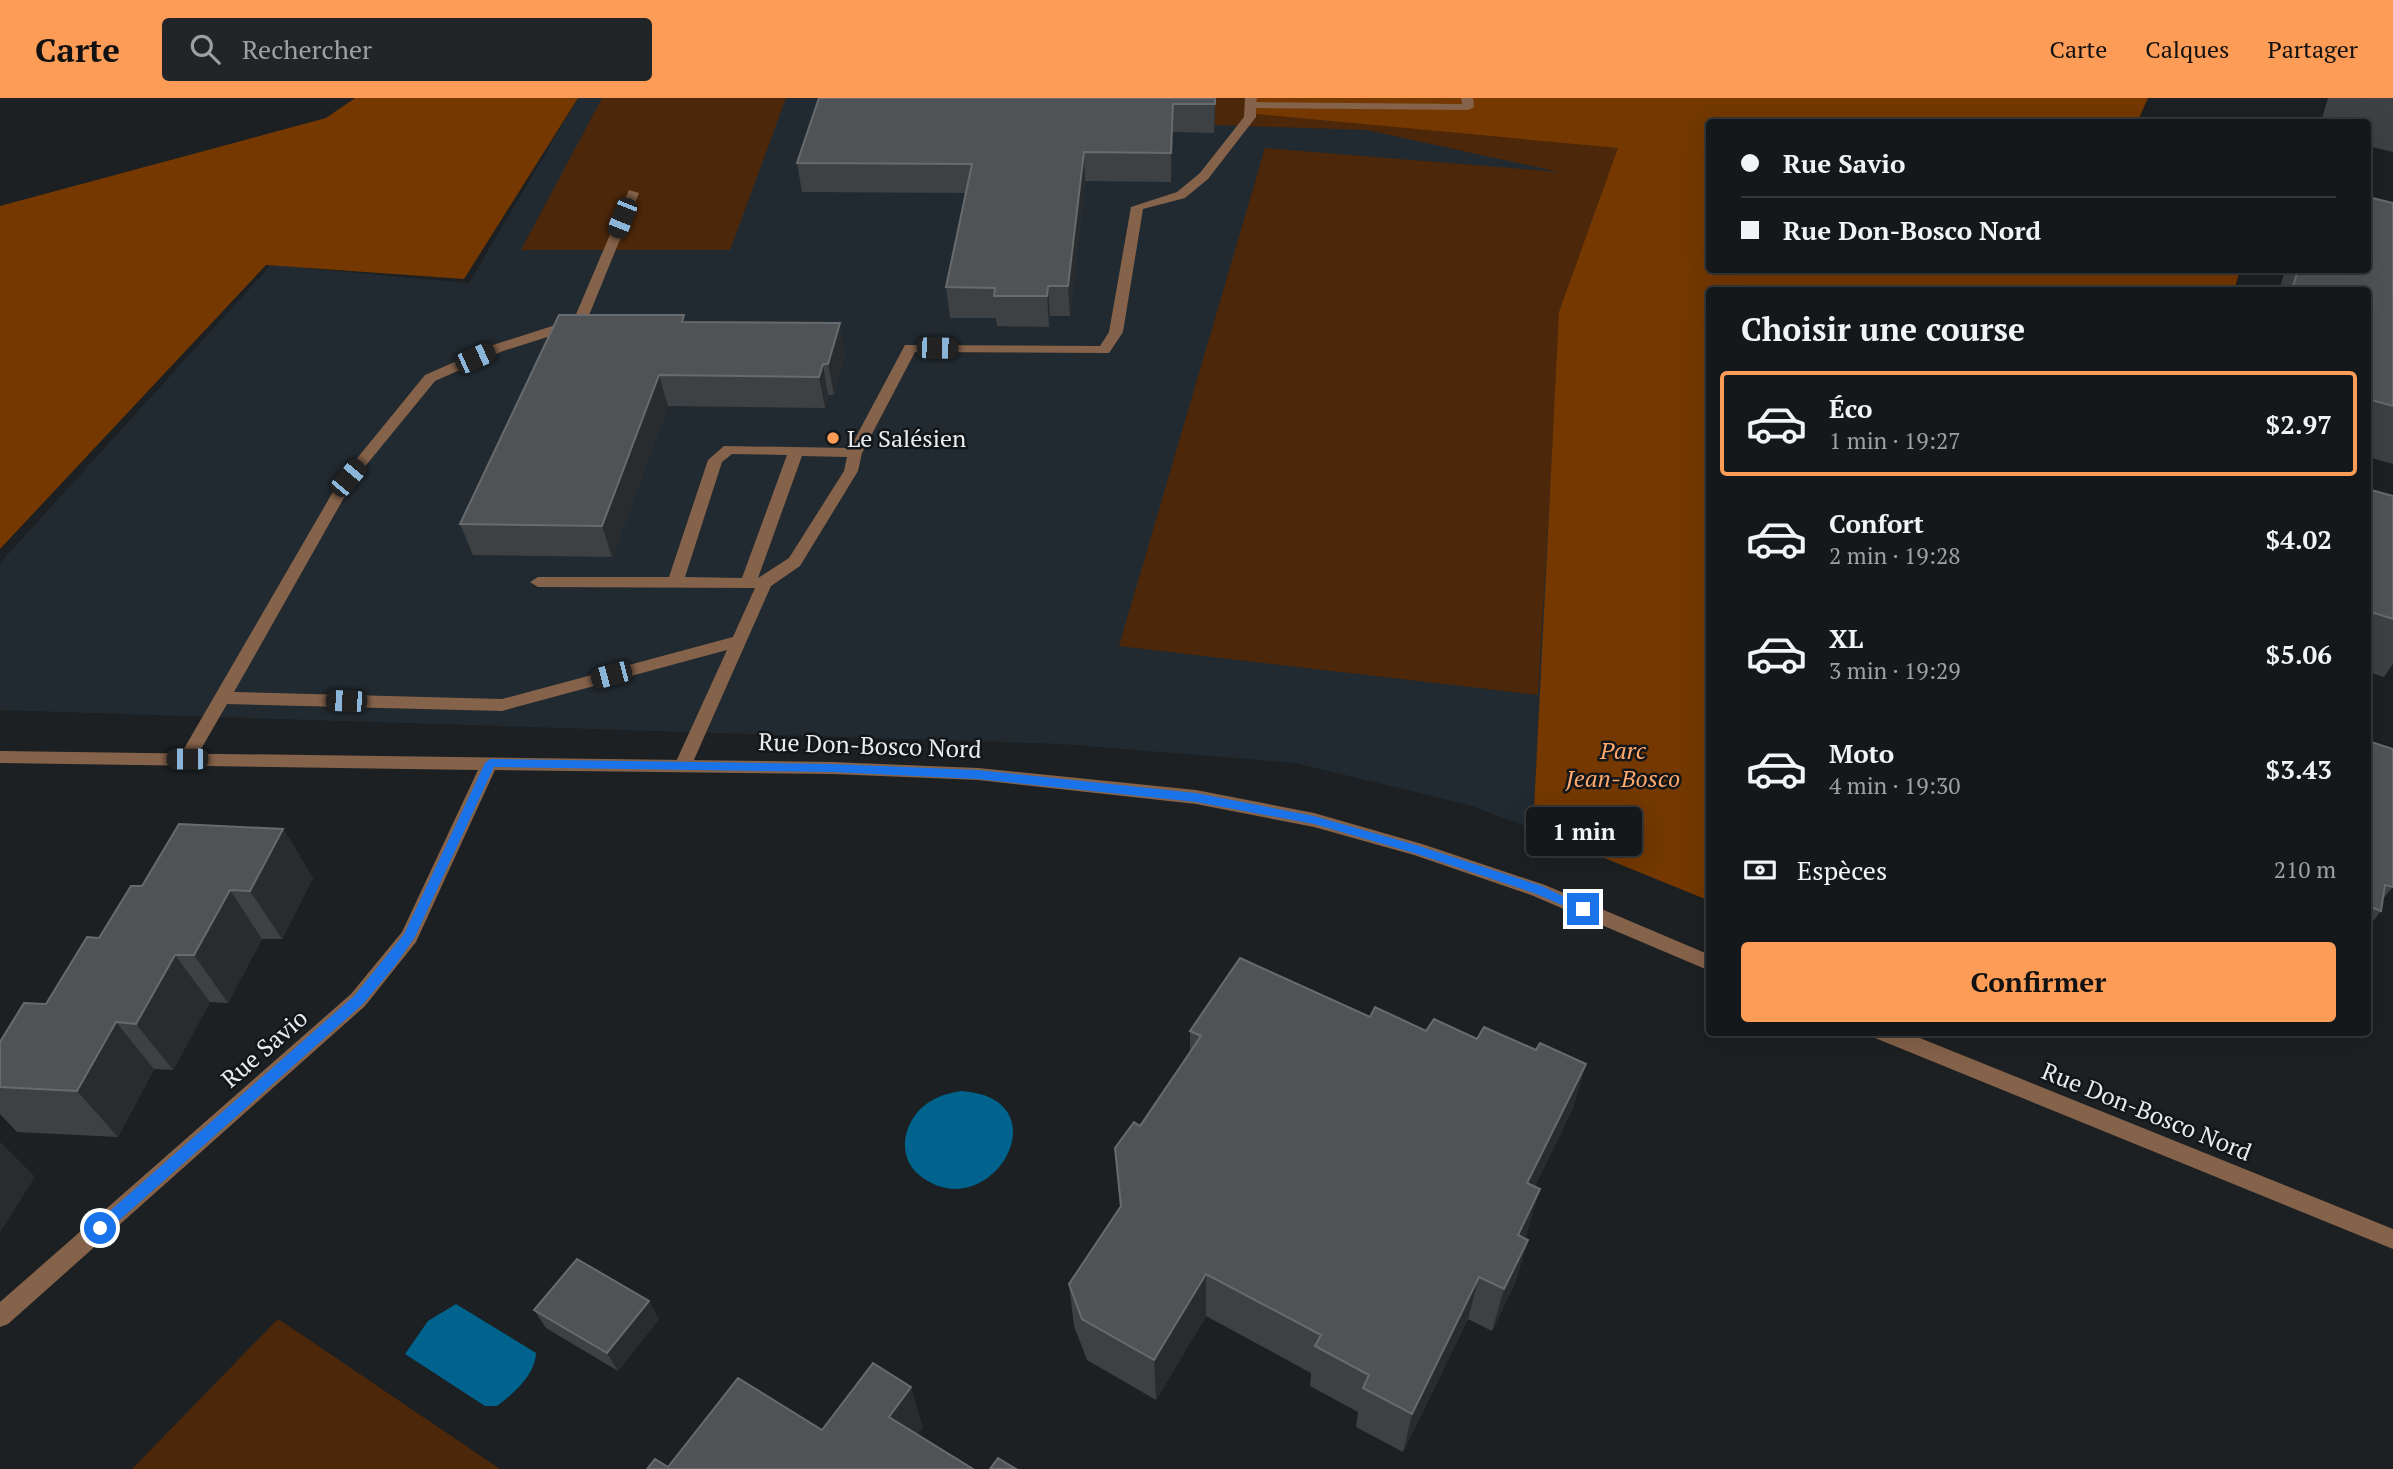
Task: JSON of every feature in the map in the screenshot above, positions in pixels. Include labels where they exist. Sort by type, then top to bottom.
[{"type":"street","points":[[538,582],[757,583],[795,562],[851,471],[855,453],[910,348],[1104,350],[1116,332],[1137,207],[1181,195],[1204,176],[1251,117],[1251,101],[1468,107],[1467,98]]},
{"type":"street","points":[[187,759],[348,478],[430,378],[498,348],[580,322],[633,193]]},
{"type":"street","points":[[676,581],[715,460],[729,449],[855,453]]},
{"type":"street","points":[[684,766],[739,641],[796,451]]},
{"type":"street","points":[[222,698],[502,705],[739,641]]},
{"type":"street","name":"Rue Don-Bosco Nord","points":[[0,757],[684,766],[978,774],[1196,797],[1314,820],[1416,849],[1538,890],[1706,961]]},
{"type":"street","name":"Rue Savio","points":[[0,1316],[358,1000],[409,937],[490,763]]},
{"type":"street","name":"Rue Don-Bosco Nord","points":[[1892,1036],[2393,1239]]},
{"type":"shaded area","name":"Le Salésien","points":[[578,98],[1406,98],[1567,174],[1533,829],[1469,805],[1295,763],[1062,744],[0,710],[0,563],[271,265],[469,283]]},
{"type":"shaded area","points":[[602,98],[786,98],[730,250],[521,250]]},
{"type":"shaded area","points":[[1215,98],[2148,98],[2138,119],[1706,119],[1706,273],[2239,273],[2235,287],[1706,287],[1706,889],[1554,419],[1538,695],[1119,646],[1265,148],[1559,172],[1367,130],[1215,125]]},
{"type":"shaded area","points":[[278,1319],[308,1339],[500,1469],[132,1469]]},
{"type":"green space","points":[[355,98],[578,98],[464,279],[266,265],[0,549],[0,206],[326,118]]},
{"type":"green space","name":"Parc Jean-Bosco","points":[[1253,98],[2148,98],[2138,119],[1706,119],[1706,273],[2239,273],[2235,287],[1706,287],[1706,899],[1533,829],[1559,312],[1618,148],[1246,113]]},
{"type":"water","points":[[961,1091],[993,1099],[1009,1115],[1013,1136],[1006,1157],[991,1176],[969,1187],[944,1188],[918,1174],[911,1165],[906,1156],[906,1135],[915,1115],[922,1107],[938,1097]]},
{"type":"water","points":[[456,1304],[536,1353],[528,1376],[497,1406],[485,1406],[405,1354],[428,1321]]},
{"type":"building","points":[[819,98],[1215,98],[1215,104],[1173,104],[1171,153],[1084,152],[1068,286],[1048,286],[1047,296],[994,296],[995,288],[946,287],[972,164],[797,163]]},
{"type":"building","points":[[2371,198],[2393,203],[2393,406],[2371,400],[2371,287],[2293,287],[2297,273],[2371,273]]},
{"type":"building","points":[[559,315],[684,315],[682,322],[840,323],[828,364],[823,364],[819,377],[659,375],[602,526],[460,524]]},
{"type":"building","points":[[2371,490],[2393,496],[2393,619],[2371,612]]},
{"type":"building","points":[[2371,742],[2393,749],[2393,887],[2385,885],[2381,911],[2371,907]]},
{"type":"building","points":[[179,824],[283,829],[250,891],[230,890],[194,955],[175,955],[136,1024],[116,1022],[77,1091],[0,1087],[0,1042],[24,1003],[46,1004],[87,937],[99,938],[131,886],[142,886]]},
{"type":"building","points":[[1240,958],[1370,1017],[1375,1007],[1426,1031],[1434,1019],[1477,1039],[1484,1027],[1536,1050],[1540,1043],[1586,1064],[1527,1183],[1540,1189],[1518,1235],[1528,1240],[1504,1289],[1479,1277],[1412,1414],[1363,1388],[1369,1375],[1315,1346],[1321,1335],[1206,1274],[1154,1360],[1082,1319],[1069,1284],[1121,1206],[1115,1148],[1134,1122],[1140,1126],[1201,1036],[1190,1031]]},
{"type":"building","points":[[577,1259],[649,1301],[607,1353],[534,1310]]},
{"type":"building","points":[[873,1363],[911,1387],[889,1417],[973,1469],[647,1469],[655,1459],[668,1467],[738,1378],[822,1430]]},
{"type":"building","points":[[998,1458],[1016,1469],[990,1469]]},
{"type":"place","name":"Le Salésien","points":[[833,438]]},
{"type":"route","points":[[100,1228],[358,1000],[390,964],[409,937],[490,763],[832,768],[978,774],[1196,797],[1314,820],[1416,849],[1538,890],[1583,909]]}]
